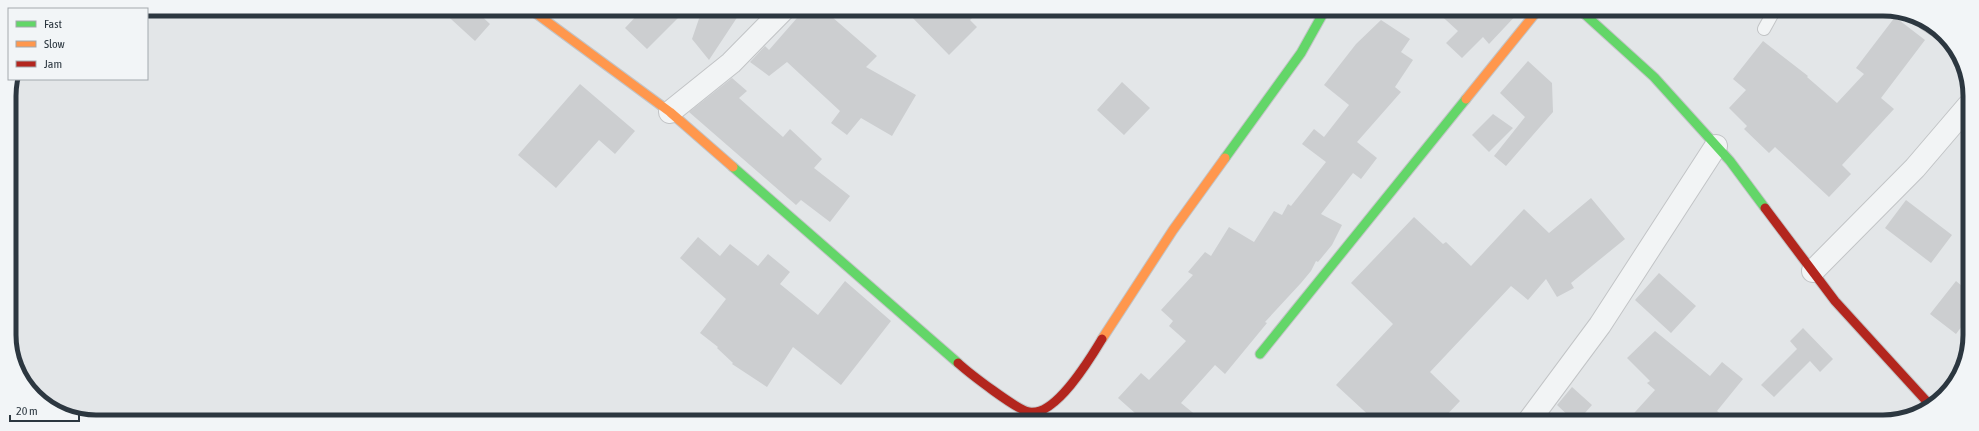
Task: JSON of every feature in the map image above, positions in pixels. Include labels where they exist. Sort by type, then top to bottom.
[{"type":"street","points":[[540,16],[670,112],[967,371],[1014,404],[1029,412],[1043,415],[1080,374],[1173,230],[1301,53],[1322,16]]},
{"type":"street","points":[[670,112],[731,63],[778,16]]},
{"type":"street","points":[[1260,354],[1533,16]]},
{"type":"street","points":[[1587,16],[1654,77],[1730,161],[1835,301],[1927,402]]},
{"type":"street","points":[[1813,271],[1915,168],[1963,112]]},
{"type":"street","points":[[1533,415],[1600,325],[1716,146]]},
{"type":"lane","points":[[1764,29],[1771,16]]},
{"type":"building","points":[[448,16],[481,16],[490,24],[475,41]]},
{"type":"building","points":[[636,16],[680,16],[647,49],[625,28]]},
{"type":"building","points":[[700,16],[738,16],[709,60],[692,39]]},
{"type":"building","points":[[799,16],[831,16],[877,56],[866,67],[916,95],[892,136],[861,118],[847,135],[831,123],[840,111],[787,62],[769,76],[750,62],[765,46],[769,50]]},
{"type":"building","points":[[911,16],[974,16],[970,20],[977,27],[949,55]]},
{"type":"building","points":[[1442,16],[1515,16],[1489,44],[1483,37],[1462,58],[1446,43],[1458,31]]},
{"type":"building","points":[[1895,17],[1925,40],[1881,98],[1894,109],[1842,165],[1851,174],[1829,197],[1775,147],[1769,153],[1744,129],[1747,126],[1729,108],[1746,90],[1733,79],[1763,41],[1808,76],[1807,77],[1837,103],[1864,74],[1856,68]]},
{"type":"building","points":[[1381,20],[1410,39],[1401,52],[1413,60],[1395,87],[1401,92],[1357,142],[1377,158],[1361,179],[1353,173],[1321,214],[1342,225],[1332,245],[1318,262],[1316,261],[1311,271],[1301,283],[1265,322],[1267,323],[1225,374],[1215,365],[1181,403],[1196,415],[1137,415],[1118,398],[1141,373],[1149,380],[1186,341],[1169,326],[1173,321],[1161,310],[1193,275],[1188,272],[1205,252],[1211,256],[1229,227],[1254,242],[1274,211],[1282,215],[1288,204],[1291,206],[1326,162],[1302,144],[1314,129],[1324,137],[1349,105],[1324,85],[1356,44]]},
{"type":"building","points":[[1528,61],[1552,83],[1553,112],[1506,166],[1494,156],[1525,117],[1500,93]]},
{"type":"building","points":[[732,78],[747,91],[739,98],[783,137],[790,129],[822,159],[814,168],[850,196],[830,222],[801,200],[796,205],[689,112]]},
{"type":"building","points":[[1122,82],[1150,108],[1124,135],[1097,110]]},
{"type":"building","points":[[580,84],[635,131],[615,154],[599,140],[556,188],[518,155]]},
{"type":"building","points":[[1493,114],[1513,128],[1489,152],[1472,135]]},
{"type":"building","points":[[1591,198],[1625,239],[1571,283],[1574,288],[1557,297],[1546,279],[1528,300],[1511,286],[1430,372],[1460,401],[1447,415],[1368,415],[1336,385],[1393,324],[1351,283],[1414,217],[1443,244],[1446,242],[1471,266],[1524,209],[1549,233]]},
{"type":"building","points":[[1906,200],[1952,235],[1931,263],[1885,228]]},
{"type":"building","points":[[698,237],[720,256],[730,244],[758,266],[768,254],[790,272],[780,284],[818,315],[845,281],[891,321],[841,385],[793,347],[767,387],[732,364],[733,363],[717,348],[718,347],[700,333],[726,299],[680,258]]},
{"type":"building","points":[[1659,273],[1696,306],[1671,333],[1635,300]]},
{"type":"building","points":[[1956,281],[1963,287],[1963,325],[1956,334],[1930,314]]},
{"type":"building","points":[[1803,328],[1833,359],[1820,372],[1810,361],[1774,397],[1761,385],[1797,349],[1790,341]]},
{"type":"building","points":[[1655,331],[1710,376],[1722,362],[1743,379],[1717,411],[1722,415],[1632,415],[1655,390],[1647,383],[1650,381],[1627,358]]},
{"type":"building","points":[[1572,387],[1592,405],[1583,415],[1568,415],[1557,405]]},
{"type":"traffic: fast","points":[[1225,158],[1301,53],[1322,16]]},
{"type":"traffic: fast","points":[[1587,16],[1654,77],[1730,161],[1765,208]]},
{"type":"traffic: fast","points":[[1260,354],[1466,99]]},
{"type":"traffic: fast","points":[[733,167],[958,363]]},
{"type":"traffic: slow","points":[[540,16],[670,112],[733,167]]},
{"type":"traffic: slow","points":[[1466,99],[1533,16]]},
{"type":"traffic: slow","points":[[1102,339],[1173,230],[1225,158]]},
{"type":"traffic: jam","points":[[1765,208],[1835,301],[1927,402]]},
{"type":"traffic: jam","points":[[958,363],[1014,405],[1029,412],[1039,411],[1050,406],[1071,385],[1102,339]]}]
